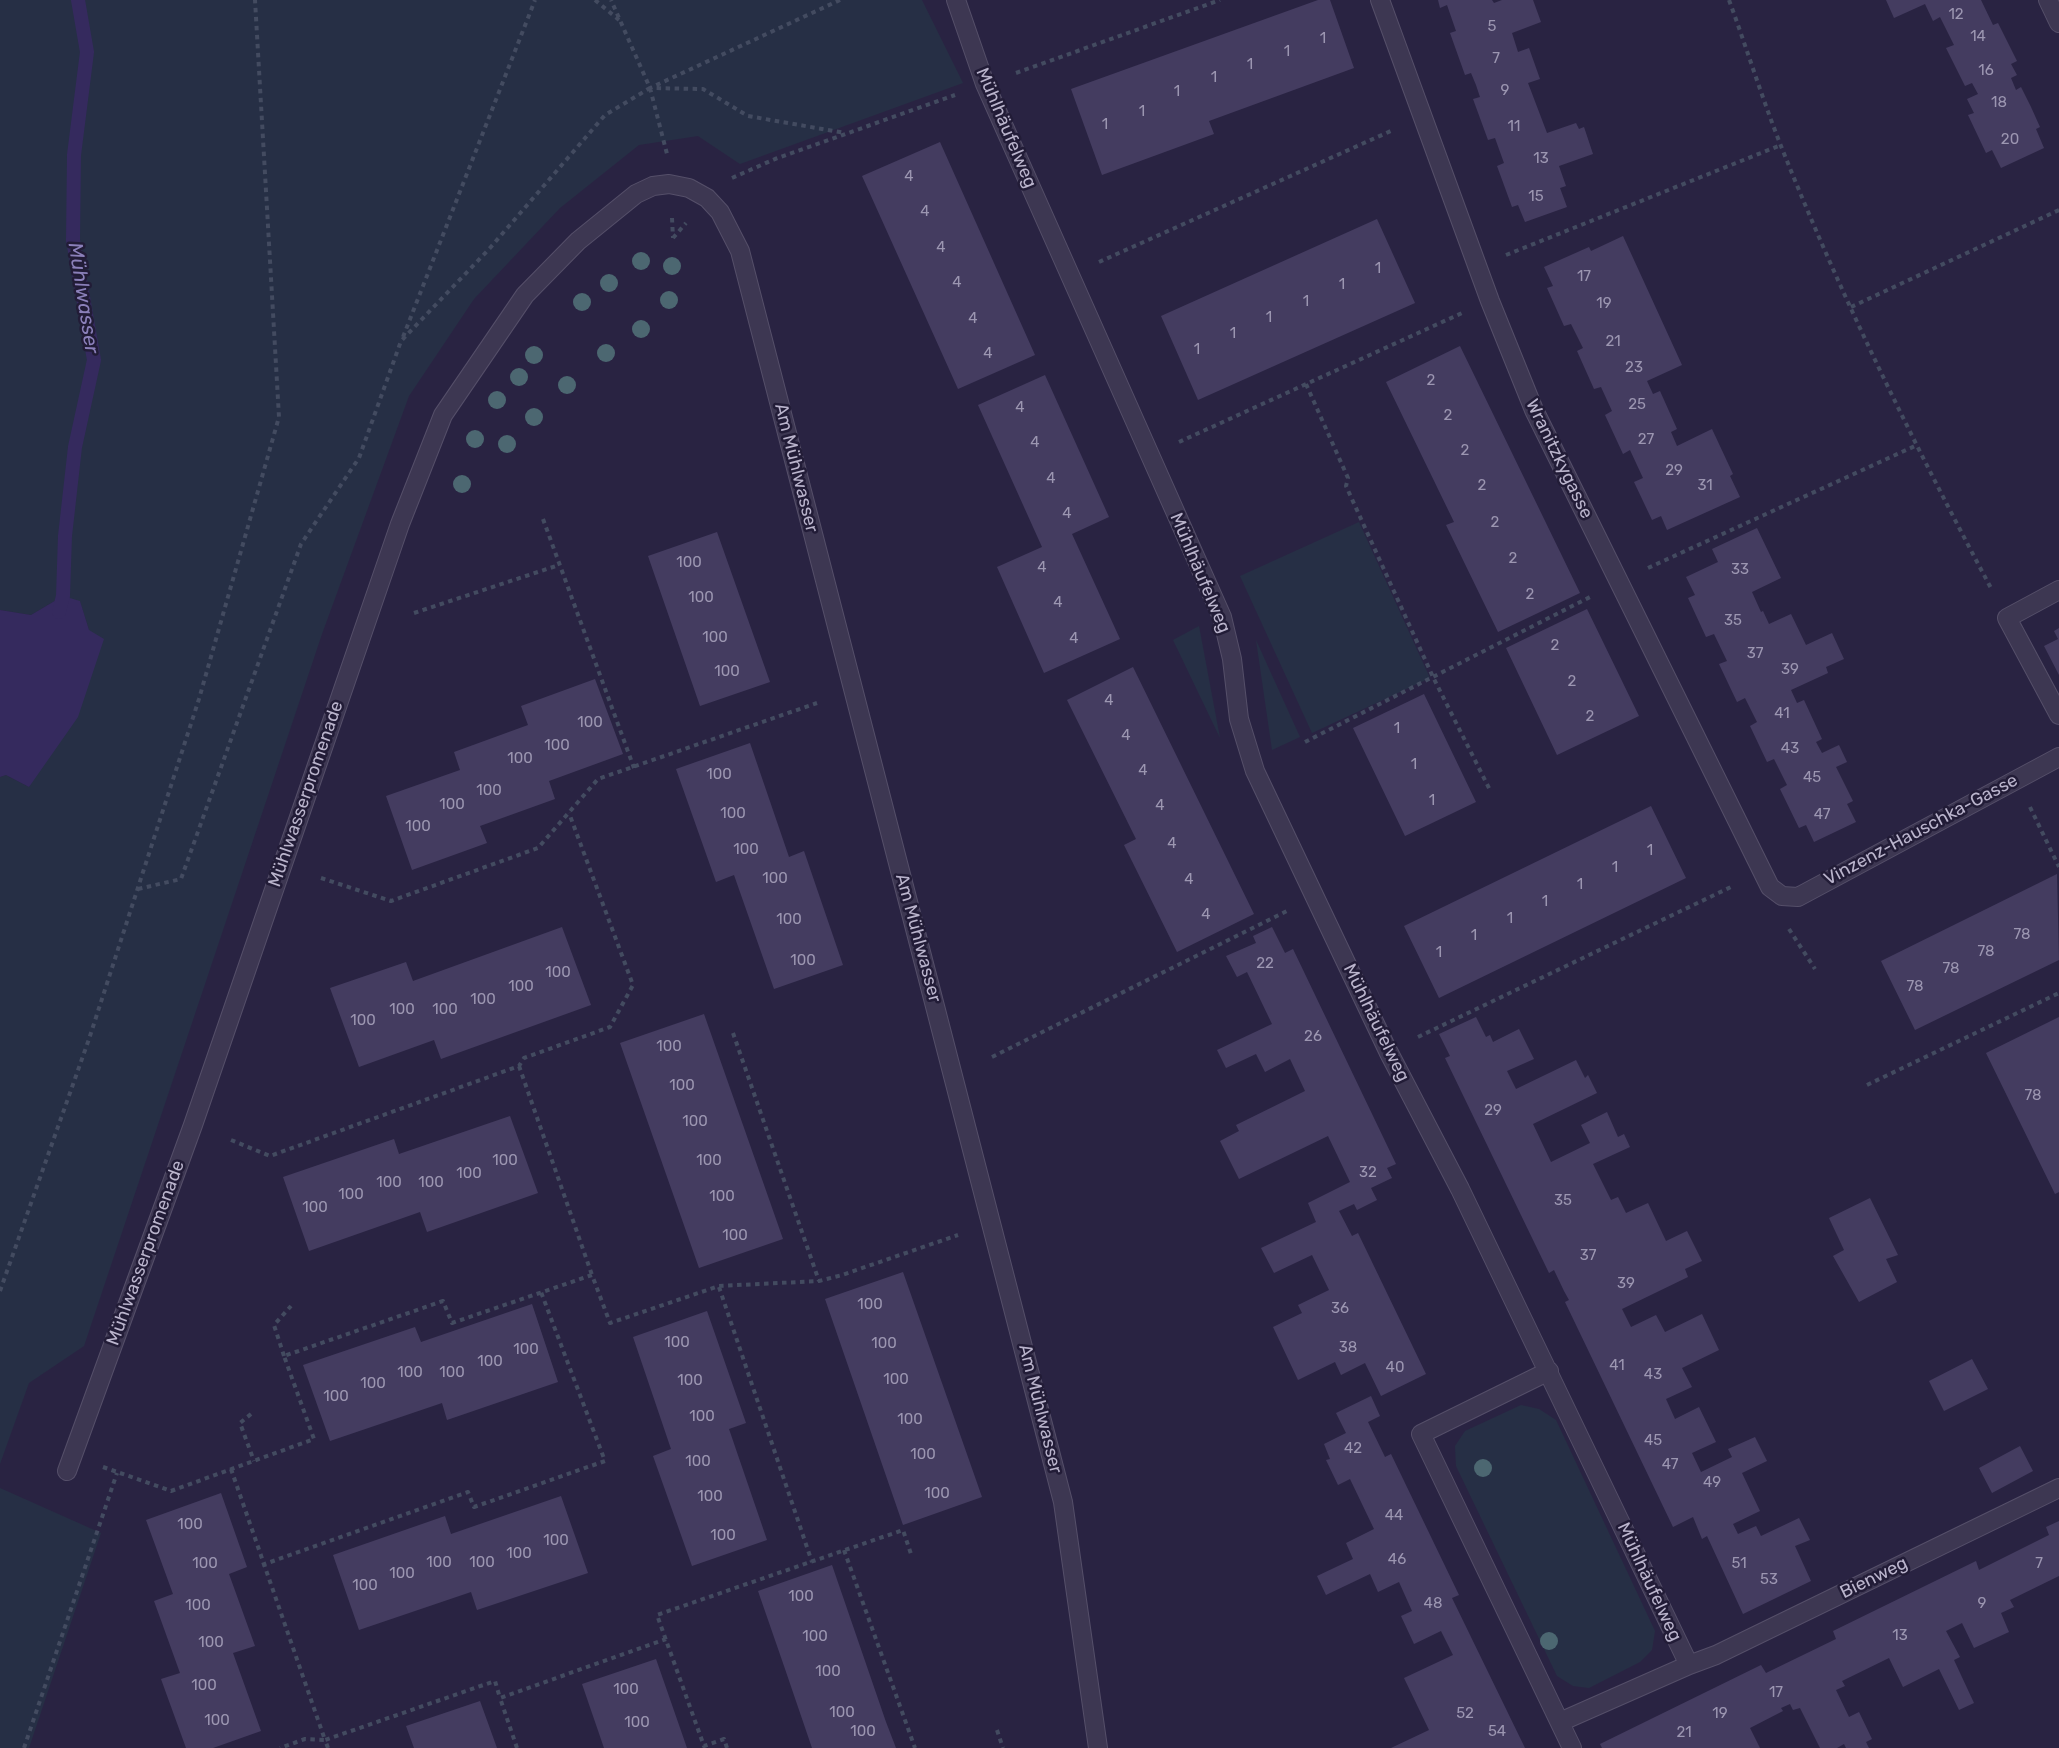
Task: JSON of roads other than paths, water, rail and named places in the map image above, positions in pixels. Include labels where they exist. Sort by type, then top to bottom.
[{"type":"street","name":"Mühlhäufelweg","points":[[956,0],[985,84],[1222,617],[1232,659],[1239,719],[1255,771],[1388,1051],[1460,1189],[1689,1665]]},
{"type":"street","name":"Wranitzkygasse","points":[[1380,0],[1490,301],[1534,410],[1761,873],[1770,887],[1782,896]]},
{"type":"street","points":[[2048,0],[2059,23]]},
{"type":"street","name":"Am Mühlwasser","points":[[653,186],[669,184],[689,188],[707,198],[720,212],[740,251],[1058,1480],[1098,1748]]},
{"type":"street","name":"Mühlwasserpromenade","points":[[67,1471],[193,1125],[400,524],[443,415],[525,295],[578,241],[636,194],[653,186]]},
{"type":"street","points":[[2059,590],[2007,618],[2059,715]]},
{"type":"street","name":"Vinzenz-Hauschka-Gasse","points":[[1782,896],[1798,897],[2059,757]]},
{"type":"street","points":[[1549,1371],[1421,1434],[1572,1748]]},
{"type":"street","name":"Bienweg","points":[[1689,1665],[1716,1655],[2059,1488]]},
{"type":"street","points":[[1560,1722],[1689,1665]]},
{"type":"waterway","name":"Mühlwasser","points":[[59,612],[63,596],[65,536],[75,447],[94,360],[73,240],[74,155],[87,52],[78,0]]}]
